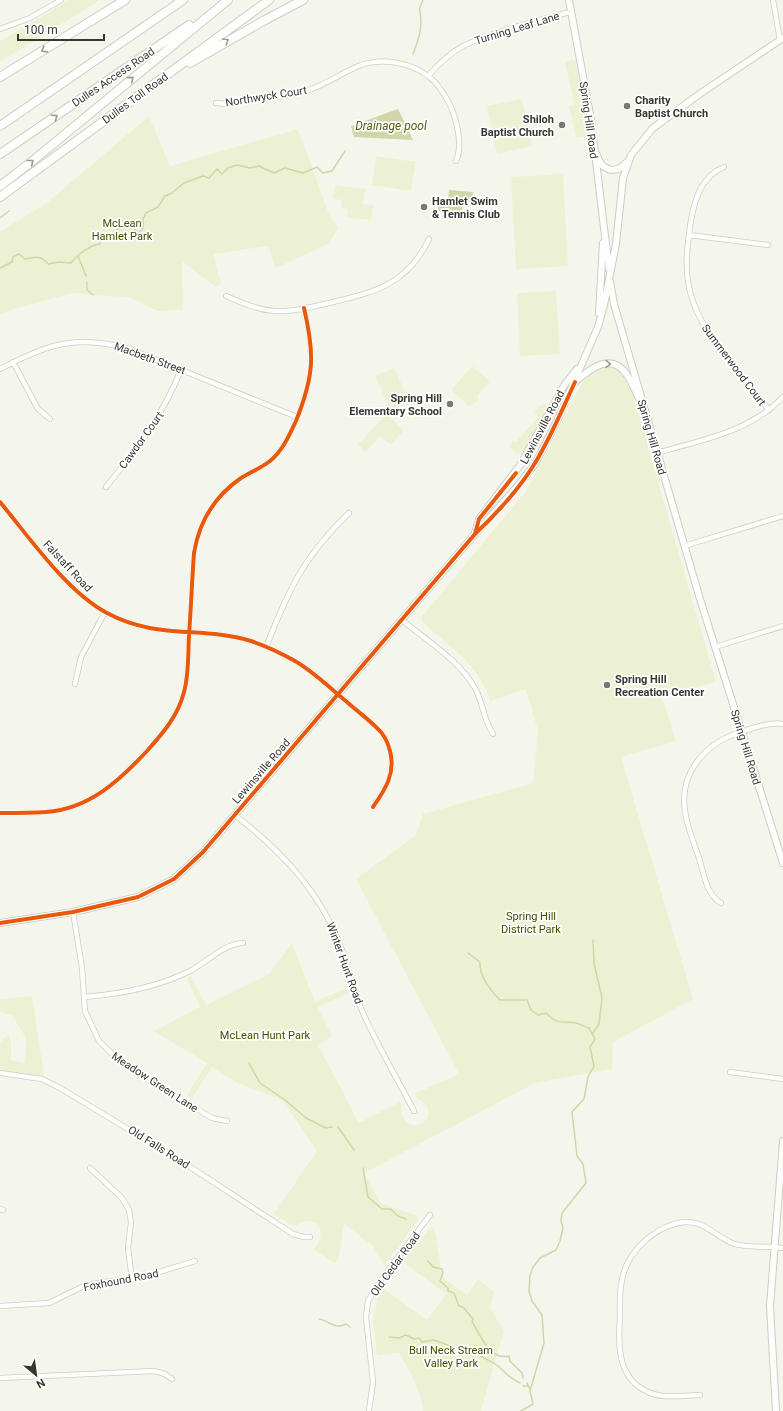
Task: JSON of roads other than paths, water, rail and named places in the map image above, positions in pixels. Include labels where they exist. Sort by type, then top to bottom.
[{"type":"highway","points":[[101,14],[120,0]]},
{"type":"highway","points":[[0,77],[125,0]]},
{"type":"highway","points":[[0,126],[183,0]]},
{"type":"highway","points":[[0,186],[227,0]]},
{"type":"highway","name":"Dulles Access Road","points":[[0,154],[227,0]]},
{"type":"highway","name":"Dulles Toll Road","points":[[0,197],[270,0]]},
{"type":"highway","points":[[156,82],[252,27],[303,0]]},
{"type":"main road","name":"Spring Hill Road","points":[[568,0],[595,148],[609,276],[614,304],[684,546],[783,863]]},
{"type":"main road","name":"Lewinsville Road","points":[[0,923],[73,912],[138,898],[162,886],[185,871],[195,861],[475,534],[486,524],[535,464],[575,382],[580,366],[598,327],[617,235],[622,186],[628,161],[636,146],[653,128],[701,93],[781,39]]},
{"type":"main road","points":[[595,148],[600,164],[608,169],[617,169],[628,161]]},
{"type":"main road","points":[[598,327],[604,257],[603,219]]},
{"type":"main road","points":[[575,382],[600,364],[612,364],[618,366],[628,376],[644,406]]},
{"type":"main road","name":"Lewinsville Road","points":[[475,534],[479,519],[521,464],[565,384],[580,366]]},
{"type":"main road","points":[[554,404],[558,411],[557,421]]},
{"type":"main road","points":[[521,464],[524,478]]},
{"type":"main road","points":[[776,1411],[770,1311],[783,1141]]},
{"type":"street","points":[[0,29],[30,18],[61,0]]},
{"type":"street","points":[[773,0],[781,39]]},
{"type":"street","name":"Turning Leaf Lane","points":[[428,76],[445,58],[465,44],[526,23],[570,12]]},
{"type":"street","name":"Northwyck Court","points":[[216,103],[227,104],[309,90],[362,65],[379,62],[405,65],[428,76],[442,92],[451,108],[460,147],[460,154],[456,161]]},
{"type":"street","name":"Summerwood Court","points":[[724,166],[709,175],[700,188],[694,205],[689,235],[686,270],[688,286],[700,318],[711,336],[769,410]]},
{"type":"street","points":[[689,235],[768,245]]},
{"type":"street","points":[[226,296],[262,309],[287,311],[369,293],[390,284],[405,273],[413,265],[429,239]]},
{"type":"street","points":[[0,813],[46,812],[73,806],[107,789],[126,773],[168,727],[180,704],[187,680],[194,553],[203,522],[223,493],[242,478],[262,467],[276,456],[288,439],[308,387],[312,360],[310,334],[304,308]]},
{"type":"street","name":"Macbeth Street","points":[[0,369],[46,347],[72,342],[90,341],[110,343],[130,349],[297,417]]},
{"type":"street","points":[[13,362],[38,409],[50,419]]},
{"type":"street","name":"Cawdor Court","points":[[106,487],[153,426],[171,394],[181,370]]},
{"type":"street","points":[[657,453],[733,430],[751,422],[769,410],[783,397]]},
{"type":"street","name":"Falstaff Road","points":[[0,502],[67,582],[90,602],[105,612],[146,628],[235,638],[266,647],[296,662],[338,695],[378,728],[387,743],[390,752],[392,768],[390,777],[383,793],[373,807]]},
{"type":"street","points":[[266,647],[285,600],[302,568],[323,540],[349,513]]},
{"type":"street","points":[[684,546],[783,516]]},
{"type":"street","points":[[75,684],[81,657],[105,612]]},
{"type":"street","points":[[402,620],[452,661],[469,679],[478,694],[485,719],[493,734]]},
{"type":"street","points":[[715,647],[783,626]]},
{"type":"street","points":[[721,903],[709,891],[687,819],[684,794],[690,773],[703,754],[718,741],[763,725],[783,724]]},
{"type":"street","name":"Winter Hunt Road","points":[[235,814],[283,856],[317,898],[341,947],[357,998],[368,1023],[414,1111]]},
{"type":"street","name":"Meadow Green Lane","points":[[73,912],[82,968],[86,1011],[99,1041],[114,1058],[212,1118],[227,1121]]},
{"type":"street","points":[[84,997],[123,992],[159,984],[192,970],[231,945],[243,943]]},
{"type":"street","points":[[730,1072],[783,1079]]},
{"type":"street","name":"Old Falls Road","points":[[0,1073],[42,1079],[60,1088],[181,1161],[293,1234],[304,1238],[310,1237]]},
{"type":"street","points":[[90,1168],[122,1198],[129,1210],[131,1222],[128,1248],[132,1279]]},
{"type":"street","name":"Old Cedar Road","points":[[369,1411],[372,1382],[367,1326],[368,1302],[380,1281],[430,1215]]},
{"type":"street","points":[[700,1395],[655,1395],[636,1385],[626,1373],[620,1358],[619,1328],[622,1278],[630,1260],[641,1244],[652,1236],[665,1228],[686,1222],[703,1225],[738,1245],[775,1246],[783,1248]]},
{"type":"street","name":"Foxhound Road","points":[[0,1306],[49,1303],[86,1285],[132,1279],[195,1261]]},
{"type":"street","points":[[0,1378],[154,1371],[165,1374],[172,1379]]},
{"type":"water","name":"Drainage pool","points":[[398,109],[413,140],[354,137],[351,126]]},
{"type":"water","points":[[449,190],[473,192],[472,204],[462,204],[462,213],[438,211],[438,201],[448,202]]},
{"type":"waterway","points":[[413,54],[420,30],[420,10],[423,0]]},
{"type":"waterway","points":[[0,268],[12,262],[13,257],[19,254],[25,259],[35,257],[41,258],[48,264],[59,262],[71,263],[84,251],[92,246],[100,244],[100,238],[104,234],[109,236],[118,229],[126,228],[130,221],[136,225],[135,230],[138,233],[143,229],[143,219],[146,213],[158,207],[165,196],[172,193],[184,183],[203,176],[209,178],[217,169],[222,174],[228,168],[237,165],[250,168],[259,166],[274,173],[285,168],[303,173],[317,167],[323,173],[332,171],[345,151]]},
{"type":"waterway","points":[[0,218],[9,211]]},
{"type":"waterway","points":[[78,256],[86,276]]},
{"type":"waterway","points":[[87,282],[87,290],[93,295]]},
{"type":"waterway","points":[[592,1034],[599,1024],[602,998],[594,963],[593,940]]},
{"type":"waterway","points":[[468,953],[480,962],[483,978],[500,1000],[527,1000],[531,1010],[538,1015],[546,1013],[557,1021],[576,1023],[589,1028],[595,1039],[590,1047],[594,1066],[588,1077],[584,1099],[572,1112],[577,1156],[583,1164],[586,1183],[562,1213],[561,1221],[563,1228],[556,1250],[540,1258],[533,1267],[530,1275],[529,1291],[532,1301],[542,1315],[544,1343],[530,1391],[533,1404],[521,1411]]},
{"type":"waterway","points":[[249,1063],[260,1083],[285,1100],[306,1118],[326,1128],[332,1127]]},
{"type":"waterway","points":[[338,1127],[354,1150]]},
{"type":"waterway","points":[[363,1168],[368,1197],[382,1209],[391,1209],[398,1216],[406,1219]]},
{"type":"waterway","points":[[428,1261],[433,1267],[442,1269],[443,1273],[440,1281],[448,1288],[448,1291],[454,1293],[459,1306],[463,1307],[473,1319],[472,1322],[486,1345],[496,1354],[509,1356],[510,1361],[522,1373],[523,1378]]},
{"type":"waterway","points":[[319,1319],[336,1326],[346,1324],[350,1327]]},
{"type":"waterway","points":[[389,1337],[399,1338],[406,1335],[414,1339],[419,1338],[422,1342],[434,1340],[453,1347]]},
{"type":"waterway","points":[[460,1346],[465,1350],[472,1349],[520,1383]]},
{"type":"waterway","points":[[527,1383],[530,1390]]},
{"type":"waterway","points":[[523,1386],[529,1386]]},
{"type":"place","name":"Charity Baptist Church","points":[[627,106]]},
{"type":"place","name":"Shiloh Baptist Church","points":[[562,125]]},
{"type":"place","name":"Hamlet Swim & Tennis Club","points":[[424,207]]},
{"type":"place","name":"Spring Hill Elementary School","points":[[450,404]]},
{"type":"place","name":"Spring Hill Recreation Center","points":[[607,685]]},
{"type":"park label","name":"McLean Hamlet Park","points":[[122,229]]},
{"type":"park label","name":"Spring Hill District Park","points":[[531,922]]},
{"type":"park label","name":"McLean Hunt Park","points":[[265,1035]]},
{"type":"park label","name":"Bull Neck Stream Valley Park","points":[[451,1356]]}]
